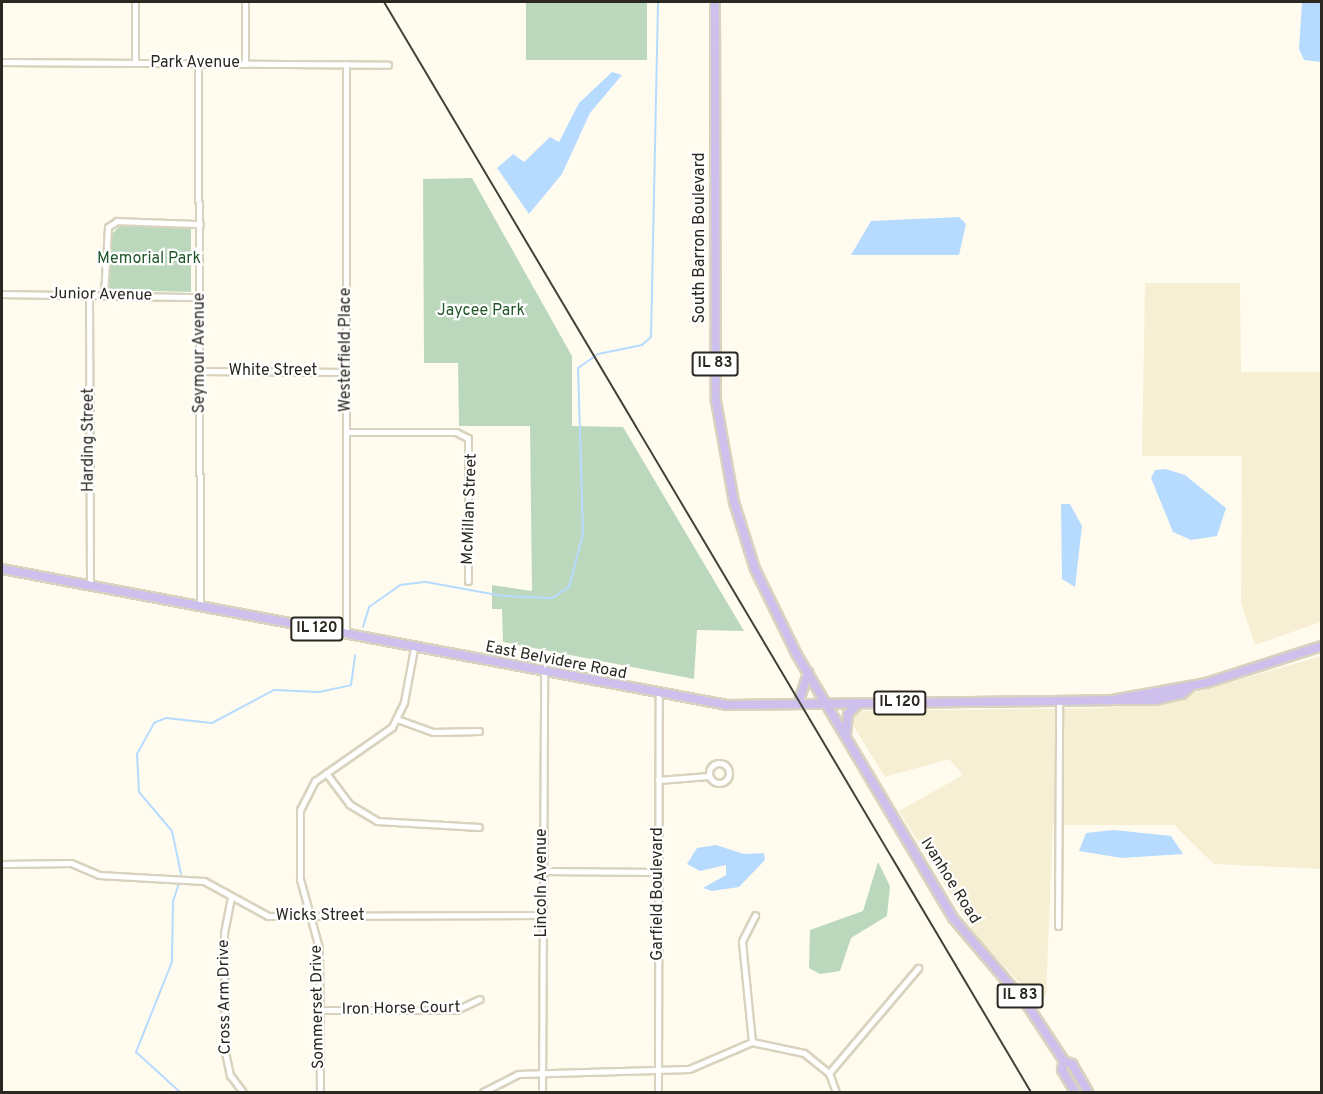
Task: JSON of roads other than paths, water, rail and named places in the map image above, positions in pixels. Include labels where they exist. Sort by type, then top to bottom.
[{"type":"main road","name":"South Barron Boulevard","points":[[715,2],[715,363],[721,440],[755,569],[826,704]]},
{"type":"main road","name":"East Belvidere Road","points":[[2,569],[659,696],[727,705],[1112,700],[1191,686],[1322,646]]},
{"type":"main road","points":[[798,704],[808,673]]},
{"type":"main road","name":"Ivanhoe Road","points":[[826,704],[959,927],[1028,1006],[1064,1061]]},
{"type":"main road","points":[[846,737],[848,714],[858,704]]},
{"type":"main road","points":[[1075,1092],[1062,1070],[1064,1061],[1072,1064],[1088,1092]]},
{"type":"street","points":[[135,2],[135,63]]},
{"type":"street","points":[[245,2],[245,64]]},
{"type":"street","name":"Park Avenue","points":[[2,62],[388,65]]},
{"type":"street","name":"Seymour Avenue","points":[[198,63],[201,607]]},
{"type":"street","name":"Westerfield Place","points":[[345,64],[346,635]]},
{"type":"street","points":[[104,295],[108,227],[117,221],[200,224]]},
{"type":"street","name":"Junior Avenue","points":[[2,294],[200,297]]},
{"type":"street","name":"Harding Street","points":[[89,295],[90,586]]},
{"type":"street","name":"White Street","points":[[200,371],[346,372]]},
{"type":"street","name":"McMillan Street","points":[[346,432],[456,432],[468,438],[468,581]]},
{"type":"street","points":[[414,648],[397,719],[433,732],[479,731]]},
{"type":"street","name":"Lincoln Avenue","points":[[542,1092],[544,674]]},
{"type":"street","name":"Garfield Boulevard","points":[[658,1092],[659,696]]},
{"type":"street","points":[[1058,926],[1059,702]]},
{"type":"street","name":"Sommerset Drive","points":[[320,1092],[319,948],[300,879],[300,810],[309,788],[326,773],[382,736],[397,719]]},
{"type":"street","points":[[326,773],[349,804],[377,821],[479,827]]},
{"type":"street","points":[[658,780],[709,776]]},
{"type":"street","name":"Wicks Street","points":[[2,864],[72,863],[99,875],[166,875],[204,881],[268,916],[543,915]]},
{"type":"street","points":[[543,871],[658,872]]},
{"type":"street","name":"Cross Arm Drive","points":[[231,897],[224,932],[225,1052],[230,1075],[243,1092]]},
{"type":"street","points":[[752,1042],[742,941],[755,915]]},
{"type":"street","points":[[829,1073],[918,968]]},
{"type":"street","name":"Iron Horse Court","points":[[320,1010],[456,1010],[480,999]]},
{"type":"street","points":[[483,1092],[518,1074],[658,1074],[689,1069],[752,1042],[789,1046],[829,1073],[836,1092]]},
{"type":"water","points":[[1302,2],[1321,2],[1321,62],[1304,60],[1299,49]]},
{"type":"water","points":[[612,72],[622,75],[590,113],[562,174],[529,214],[497,168],[513,154],[524,162],[550,137],[559,142],[579,103]]},
{"type":"water","points":[[959,217],[966,224],[959,255],[851,255],[871,221]]},
{"type":"water","points":[[1166,469],[1185,475],[1226,508],[1217,536],[1191,540],[1173,532],[1151,478],[1155,470]]},
{"type":"water","points":[[1061,504],[1070,504],[1082,526],[1075,587],[1062,579]]},
{"type":"water","points":[[1114,830],[1171,836],[1183,854],[1122,858],[1079,851],[1086,833]]},
{"type":"water","points":[[716,845],[744,854],[764,853],[765,860],[739,887],[712,891],[703,888],[726,875],[726,865],[700,871],[687,864],[697,848]]},
{"type":"waterway","points":[[363,627],[369,607],[400,585],[426,582],[503,596],[552,598],[569,587],[583,534],[578,368],[598,354],[642,345],[651,337],[658,2]]},
{"type":"waterway","points":[[181,874],[172,831],[139,792],[137,754],[154,723],[166,718],[212,723],[274,690],[319,692],[351,685],[355,655]]},
{"type":"waterway","points":[[179,883],[173,902],[172,962],[136,1052],[180,1092]]},
{"type":"railway","points":[[384,2],[1031,1092]]},
{"type":"park label","name":"Memorial Park","points":[[149,259]]},
{"type":"park label","name":"Jaycee Park","points":[[481,311]]}]
